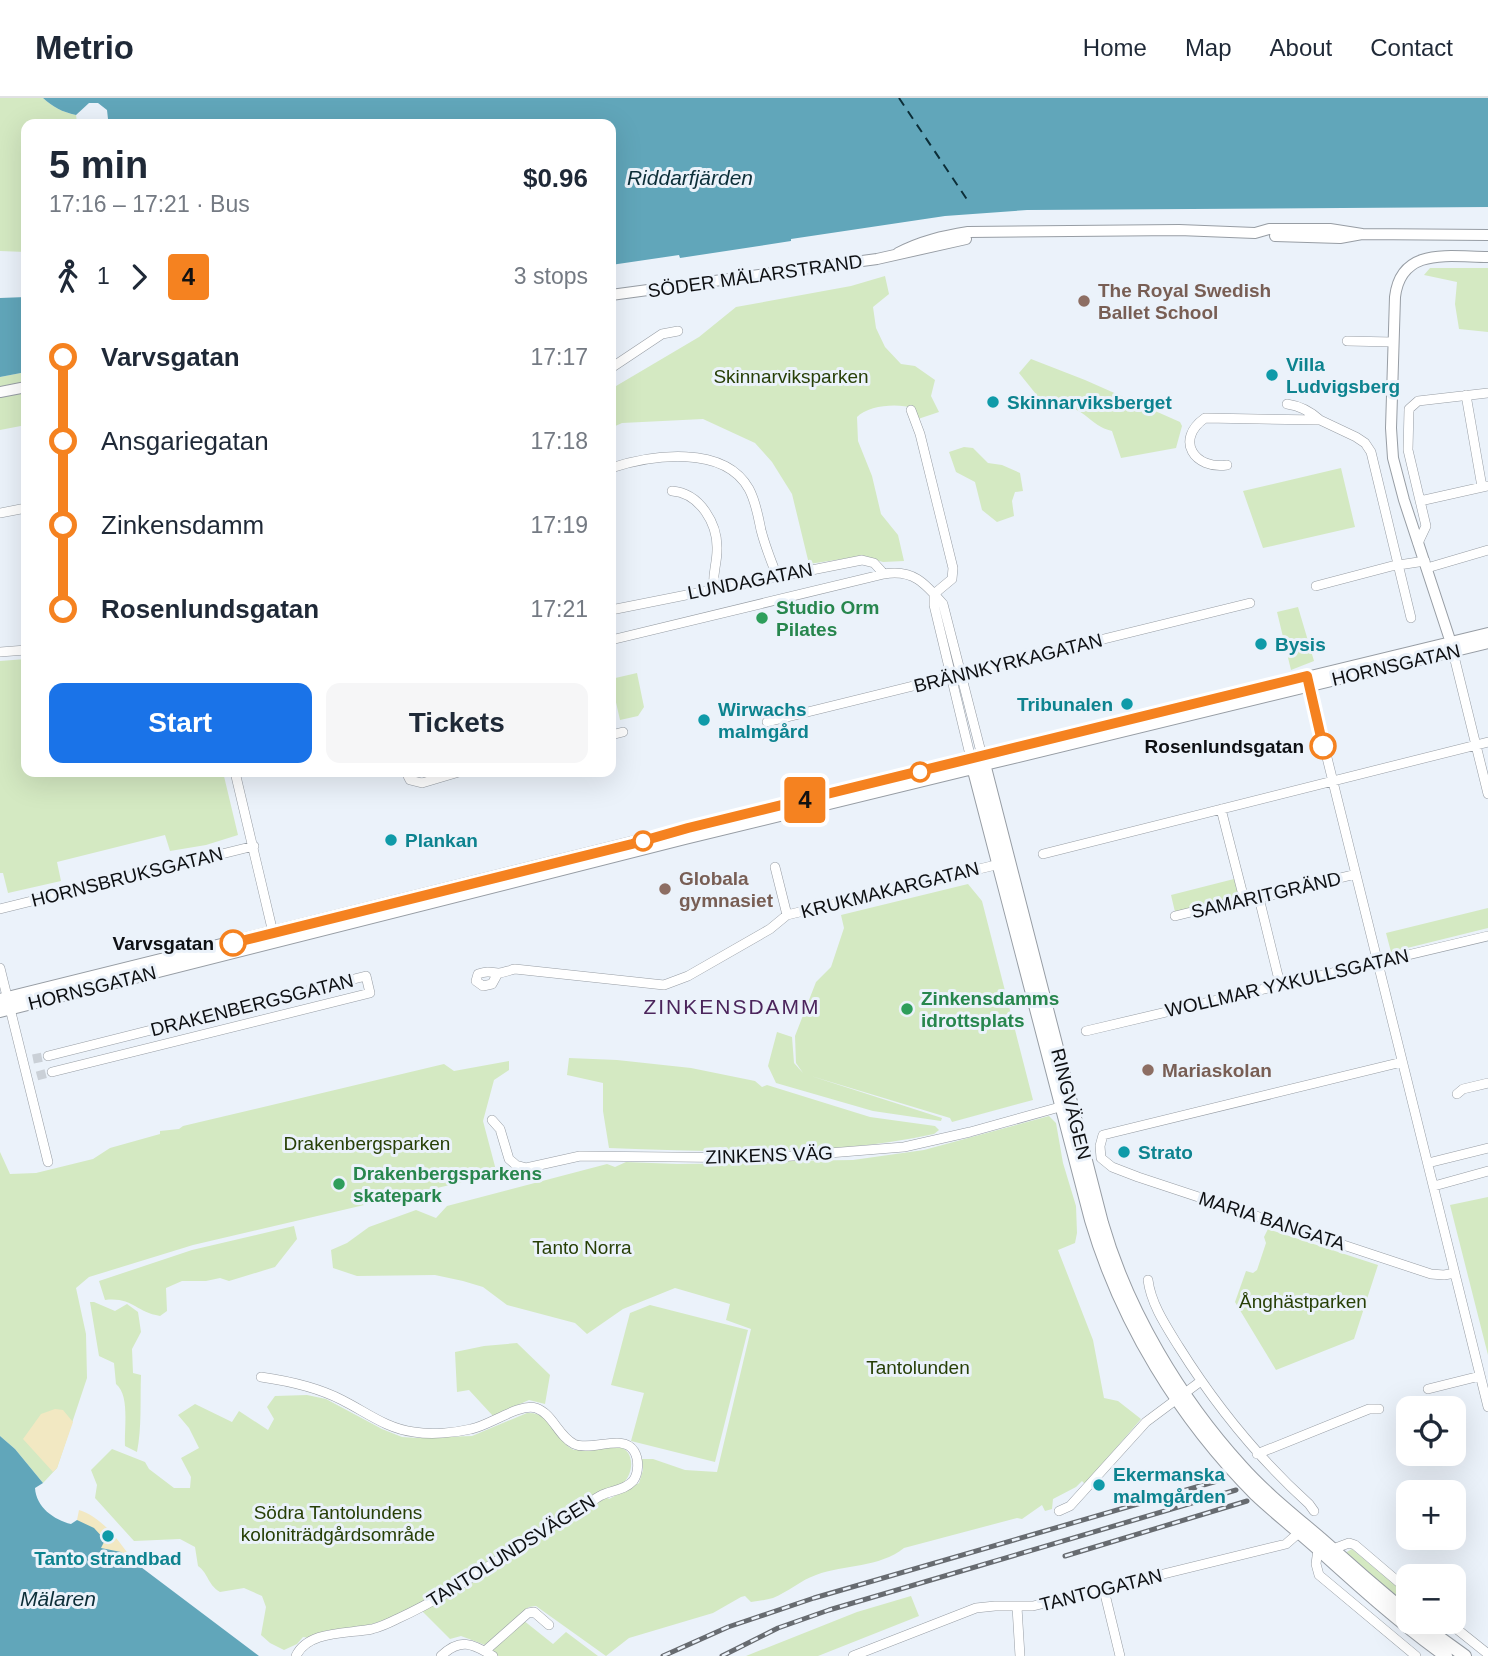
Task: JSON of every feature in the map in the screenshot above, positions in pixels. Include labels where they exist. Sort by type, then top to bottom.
[{"type":"main road","name":"RINGVÄGEN","points":[[978,762],[1067,1105],[1096,1221],[1102,1258],[1122,1304],[1158,1369],[1181,1396],[1237,1475],[1303,1530],[1333,1549],[1396,1604]]},
{"type":"main road","name":"HORNSGATAN","points":[[4,1005],[441,895],[688,828],[978,762]]},
{"type":"main road","name":"RINGVÄGEN","points":[[1303,1530],[1318,1549],[1399,1620],[1446,1656]]},
{"type":"main road","points":[[1435,1634],[1465,1656]]},
{"type":"street","name":"SÖDER MÄLARSTRAND","points":[[616,294],[877,259],[935,238],[968,232],[1165,230],[1255,233],[1269,229],[1330,229],[1362,234],[1488,235]]},
{"type":"street","points":[[1488,257],[1436,257],[1411,264],[1402,275],[1396,289],[1391,428],[1393,458],[1452,646],[1488,794]]},
{"type":"street","points":[[616,365],[662,334],[678,331]]},
{"type":"street","points":[[1347,341],[1393,342]]},
{"type":"street","points":[[0,392],[21,388]]},
{"type":"street","points":[[1418,543],[1426,526],[1408,450],[1409,409],[1418,401],[1488,393]]},
{"type":"street","points":[[1420,501],[1485,487],[1466,396]]},
{"type":"street","points":[[1287,404],[1311,412],[1320,420],[1356,437],[1365,443],[1371,452],[1411,618]]},
{"type":"street","points":[[911,410],[920,434],[953,568],[952,579],[934,594]]},
{"type":"street","points":[[1227,465],[1217,467],[1206,463],[1198,459],[1193,452],[1189,443],[1190,434],[1205,418],[1320,420]]},
{"type":"street","points":[[616,466],[639,459],[668,456],[705,460],[731,471],[742,479],[751,492],[777,576]]},
{"type":"street","points":[[672,491],[682,492],[692,498],[714,526],[717,550],[712,576],[713,588]]},
{"type":"street","points":[[0,513],[21,509]]},
{"type":"street","points":[[1316,586],[1399,565],[1426,565],[1488,550]]},
{"type":"street","name":"LUNDAGATAN","points":[[616,609],[862,560],[874,563],[884,574]]},
{"type":"street","name":"LUNDAGATAN","points":[[616,639],[884,574],[898,572],[915,577]]},
{"type":"street","name":"RINGVÄGEN","points":[[915,577],[943,604],[956,676],[978,762]]},
{"type":"street","name":"BRÄNNKYRKAGATAN","points":[[767,722],[1250,603]]},
{"type":"street","name":"HORNSGATAN","points":[[978,762],[1452,646],[1488,633]]},
{"type":"street","name":"HORNSGATAN","points":[[1452,646],[1488,643]]},
{"type":"street","points":[[0,652],[21,650]]},
{"type":"street","points":[[1308,680],[1488,1407]]},
{"type":"street","points":[[616,734],[623,732]]},
{"type":"street","points":[[1042,855],[1488,742]]},
{"type":"street","points":[[236,777],[274,937]]},
{"type":"street","points":[[410,777],[422,783],[442,777]]},
{"type":"street","points":[[1221,809],[1244,899]]},
{"type":"street","name":"HORNSBRUKSGATAN","points":[[0,909],[254,846]]},
{"type":"street","name":"KRUKMAKARGATAN","points":[[498,973],[526,969],[664,985],[688,976],[770,929],[787,915],[1004,863]]},
{"type":"street","points":[[775,867],[787,915]]},
{"type":"street","name":"SAMARITGRÄND","points":[[1175,916],[1356,874]]},
{"type":"street","points":[[1259,898],[1280,984]]},
{"type":"street","name":"WOLLMAR YXKULLSGATAN","points":[[1086,1031],[1488,936]]},
{"type":"street","points":[[0,968],[4,1005],[28,1060],[48,1163]]},
{"type":"street","name":"DRAKENBERGSGATAN","points":[[48,1056],[366,976],[370,993],[52,1072]]},
{"type":"street","name":"MARIA BANGATA","points":[[1402,1062],[1103,1135],[1099,1151],[1105,1163],[1134,1175],[1431,1274],[1455,1273]]},
{"type":"street","points":[[1457,1094],[1463,1089],[1488,1083]]},
{"type":"street","name":"ZINKENS VÄG","points":[[492,1120],[500,1129],[509,1159],[516,1166],[526,1168],[580,1156],[767,1158],[904,1147],[1067,1105]]},
{"type":"street","points":[[1428,1163],[1488,1148]]},
{"type":"street","points":[[1434,1186],[1488,1171]]},
{"type":"street","points":[[1148,1280],[1150,1296],[1201,1381],[1257,1454],[1314,1511]]},
{"type":"street","points":[[1428,1390],[1480,1376]]},
{"type":"street","name":"TANTOLUNDSVÄGEN","points":[[261,1377],[291,1381],[340,1398],[382,1423],[415,1433],[471,1430],[528,1407],[538,1409],[575,1444],[628,1444],[637,1457],[635,1478],[629,1484],[601,1494],[582,1509],[543,1530],[449,1590],[373,1629],[324,1636],[309,1642],[299,1648],[296,1656]]},
{"type":"street","points":[[1059,1511],[1070,1506],[1146,1422],[1201,1381]]},
{"type":"street","points":[[1257,1454],[1369,1409],[1379,1409]]},
{"type":"street","name":"TANTOGATAN","points":[[853,1656],[976,1608],[1033,1606],[1104,1590],[1286,1544],[1303,1530]]},
{"type":"street","points":[[1333,1549],[1349,1543],[1355,1545],[1396,1580]]},
{"type":"street","points":[[1318,1549],[1316,1564],[1319,1575],[1416,1656]]},
{"type":"street","points":[[1104,1590],[1120,1656]]},
{"type":"street","points":[[1017,1607],[1020,1656]]},
{"type":"street","points":[[441,1656],[458,1644],[475,1646],[489,1654],[528,1613],[534,1612],[549,1625]]},
{"type":"street","points":[[1463,1634],[1488,1654]]},
{"type":"green space","points":[[0,98],[43,98],[58,109],[76,115],[77,119],[21,119],[21,252],[0,251]]},
{"type":"green space","points":[[1430,268],[1488,268],[1488,332],[1459,329],[1455,304],[1457,282],[1424,275]]},
{"type":"green space","name":"Skinnarviksparken","points":[[885,276],[889,294],[873,307],[876,328],[885,347],[901,364],[915,366],[935,380],[931,396],[939,412],[918,419],[913,408],[892,405],[868,410],[857,417],[858,441],[872,476],[881,514],[898,535],[904,561],[883,562],[862,556],[809,564],[792,494],[772,462],[755,443],[703,419],[622,423],[616,426],[616,386],[699,337],[736,307],[851,286]]},
{"type":"green space","points":[[1031,359],[1180,422],[1182,426],[1176,448],[1121,458],[1112,431],[1096,424],[1077,410],[1060,407],[1048,409],[1019,373]]},
{"type":"green space","points":[[21,373],[21,426],[0,430],[0,377]]},
{"type":"green space","points":[[964,447],[973,448],[988,463],[1002,465],[1020,473],[1023,491],[1015,492],[1012,501],[1014,516],[997,522],[982,510],[975,482],[956,472],[949,452]]},
{"type":"green space","points":[[1341,468],[1355,527],[1263,548],[1243,491]]},
{"type":"green space","points":[[1298,607],[1314,661],[1291,670],[1277,612]]},
{"type":"green space","points":[[21,659],[21,777],[224,777],[238,835],[206,845],[170,851],[165,835],[57,862],[61,881],[8,893],[3,873],[0,873],[0,661]]},
{"type":"green space","points":[[637,673],[644,707],[638,716],[620,720],[616,702],[616,678]]},
{"type":"green space","points":[[1234,879],[1239,896],[1175,912],[1171,895]]},
{"type":"green space","name":"Zinkensdamms idrottsplats","points":[[968,884],[982,901],[1033,1100],[952,1122],[950,1118],[811,1076],[942,1118],[941,1121],[873,1111],[776,1083],[768,1066],[777,1032],[792,1037],[794,1063],[803,1073],[796,1063],[795,1036],[816,982],[831,967],[844,928],[841,915]]},
{"type":"green space","points":[[1488,908],[1488,928],[1391,952],[1386,933]]},
{"type":"green space","points":[[569,1058],[691,1068],[755,1081],[762,1087],[767,1085],[870,1117],[935,1126],[939,1130],[934,1134],[894,1141],[813,1150],[609,1148],[603,1111],[603,1083],[567,1075]]},
{"type":"green space","name":"Drakenbergsparken","points":[[509,1061],[509,1070],[494,1080],[483,1121],[497,1174],[193,1245],[89,1277],[76,1288],[86,1334],[87,1378],[57,1468],[43,1483],[15,1449],[0,1436],[0,1152],[10,1174],[36,1173],[93,1159],[110,1148],[160,1134],[160,1131],[179,1129],[444,1064],[454,1071]]},
{"type":"green space","points":[[1049,1116],[1056,1123],[1063,1163],[1076,1206],[1075,1243],[1058,1250],[1093,1340],[1104,1398],[1118,1401],[1141,1419],[1085,1484],[1082,1481],[1053,1499],[1052,1509],[1045,1511],[1042,1505],[1022,1519],[1017,1518],[904,1548],[884,1559],[816,1575],[773,1598],[751,1602],[745,1596],[741,1597],[713,1613],[629,1638],[606,1656],[536,1606],[529,1607],[485,1645],[461,1636],[450,1639],[422,1611],[369,1625],[303,1637],[297,1644],[284,1650],[261,1635],[266,1607],[262,1596],[244,1588],[220,1592],[198,1566],[195,1547],[180,1539],[134,1541],[95,1498],[97,1485],[91,1470],[112,1449],[145,1462],[149,1469],[174,1488],[190,1488],[191,1477],[181,1458],[199,1448],[189,1428],[178,1415],[195,1404],[232,1422],[239,1411],[268,1430],[274,1419],[267,1407],[275,1396],[307,1395],[326,1399],[402,1437],[472,1436],[527,1413],[535,1414],[548,1421],[562,1440],[574,1450],[619,1447],[628,1453],[631,1468],[627,1479],[603,1493],[609,1499],[639,1483],[643,1470],[642,1459],[653,1459],[685,1470],[717,1472],[751,1329],[726,1320],[730,1304],[675,1288],[623,1309],[587,1334],[575,1323],[507,1305],[483,1287],[463,1281],[435,1275],[357,1276],[333,1268],[331,1250],[347,1243],[369,1227],[416,1210],[436,1218],[447,1206],[607,1164],[615,1167],[626,1162],[677,1164],[853,1160],[924,1150]]},
{"type":"green space","points":[[1488,1197],[1488,1355],[1450,1205]]},
{"type":"green space","points":[[294,1226],[297,1239],[275,1267],[229,1281],[220,1278],[182,1281],[166,1288],[167,1311],[160,1316],[122,1301],[105,1300],[99,1281],[192,1250]]},
{"type":"green space","name":"Ånghästparken","points":[[1268,1229],[1378,1265],[1354,1339],[1276,1370],[1235,1302],[1246,1271],[1253,1273],[1257,1270]]},
{"type":"green space","points":[[90,1302],[115,1311],[127,1304],[138,1312],[141,1332],[132,1349],[133,1373],[141,1375],[137,1452],[125,1446],[125,1404],[116,1384],[114,1363],[99,1356]]},
{"type":"green space","points":[[650,1305],[748,1330],[715,1462],[631,1441],[644,1393],[611,1385],[630,1313]]},
{"type":"green space","points":[[517,1343],[550,1375],[545,1404],[529,1400],[493,1416],[469,1390],[457,1392],[455,1352]]},
{"type":"green space","points":[[1352,1549],[1396,1586],[1396,1597],[1345,1553]]},
{"type":"green space","points":[[911,1596],[919,1616],[818,1656],[746,1656],[857,1612]]},
{"type":"green space","points":[[523,1620],[553,1644],[566,1632],[598,1656],[498,1656],[493,1653],[493,1646]]},
{"type":"sand","points":[[55,1409],[63,1410],[73,1422],[57,1468],[53,1472],[23,1439],[41,1414]]},
{"type":"sand","name":"Tanto strandbad","points":[[79,1510],[104,1525],[135,1563],[121,1552],[100,1548],[77,1520]]},
{"type":"water","name":"Riddarfjärden","points":[[43,98],[1488,98],[1488,207],[1027,210],[945,216],[680,258],[679,255],[616,264],[616,119],[108,119],[107,110],[98,103],[89,103],[76,115],[50,104]]},
{"type":"water","points":[[21,297],[21,373],[0,377],[0,298]]},
{"type":"water","name":"Mälaren","points":[[0,1436],[15,1449],[43,1483],[35,1488],[42,1507],[47,1512],[65,1522],[71,1524],[77,1520],[94,1528],[105,1540],[101,1548],[121,1552],[259,1656],[0,1656]]},
{"type":"ferry route","points":[[899,98],[968,201]]},
{"type":"tunnel","points":[[33,1059],[48,1056]]},
{"type":"tunnel","points":[[37,1076],[52,1072]]},
{"type":"railway","points":[[663,1656],[728,1627],[814,1598],[1224,1479]]},
{"type":"railway","points":[[722,1656],[778,1628],[829,1610],[1236,1490]]},
{"type":"railway","points":[[1065,1556],[1247,1501]]},
{"type":"bus line","name":"4","points":[[233,943],[1307,676],[1323,746]]},
{"type":"place","name":"The Royal Swedish Ballet School","points":[[1084,301]]},
{"type":"place","name":"Villa Ludvigsberg","points":[[1272,375]]},
{"type":"place","name":"Skinnarviksberget","points":[[993,402]]},
{"type":"place","name":"Studio Orm Pilates","points":[[762,618]]},
{"type":"place","name":"Bysis","points":[[1261,644]]},
{"type":"place","name":"Tribunalen","points":[[1127,704]]},
{"type":"place","name":"Wirwachs malmgård","points":[[704,720]]},
{"type":"place","name":"Rosenlundsgatan","points":[[1323,746]]},
{"type":"place","name":"Plankan","points":[[391,840]]},
{"type":"place","name":"Globala gymnasiet","points":[[665,889]]},
{"type":"place","name":"Varvsgatan","points":[[233,943]]},
{"type":"place","name":"Zinkensdamms idrottsplats","points":[[907,1009]]},
{"type":"place","name":"Mariaskolan","points":[[1148,1070]]},
{"type":"place","name":"Strato","points":[[1124,1152]]},
{"type":"place","name":"Drakenbergsparkens skatepark","points":[[339,1184]]},
{"type":"place","name":"Ekermanska malmgården","points":[[1099,1485]]},
{"type":"place","name":"Tanto strandbad","points":[[108,1536]]},
{"type":"district","name":"ZINKENSDAMM","points":[[732,1006]]},
{"type":"park label","name":"Tanto Norra","points":[[582,1247]]},
{"type":"park label","name":"Tantolunden","points":[[918,1367]]},
{"type":"park label","name":"Södra Tantolundens koloniträdgårdsområde","points":[[338,1523]]}]
